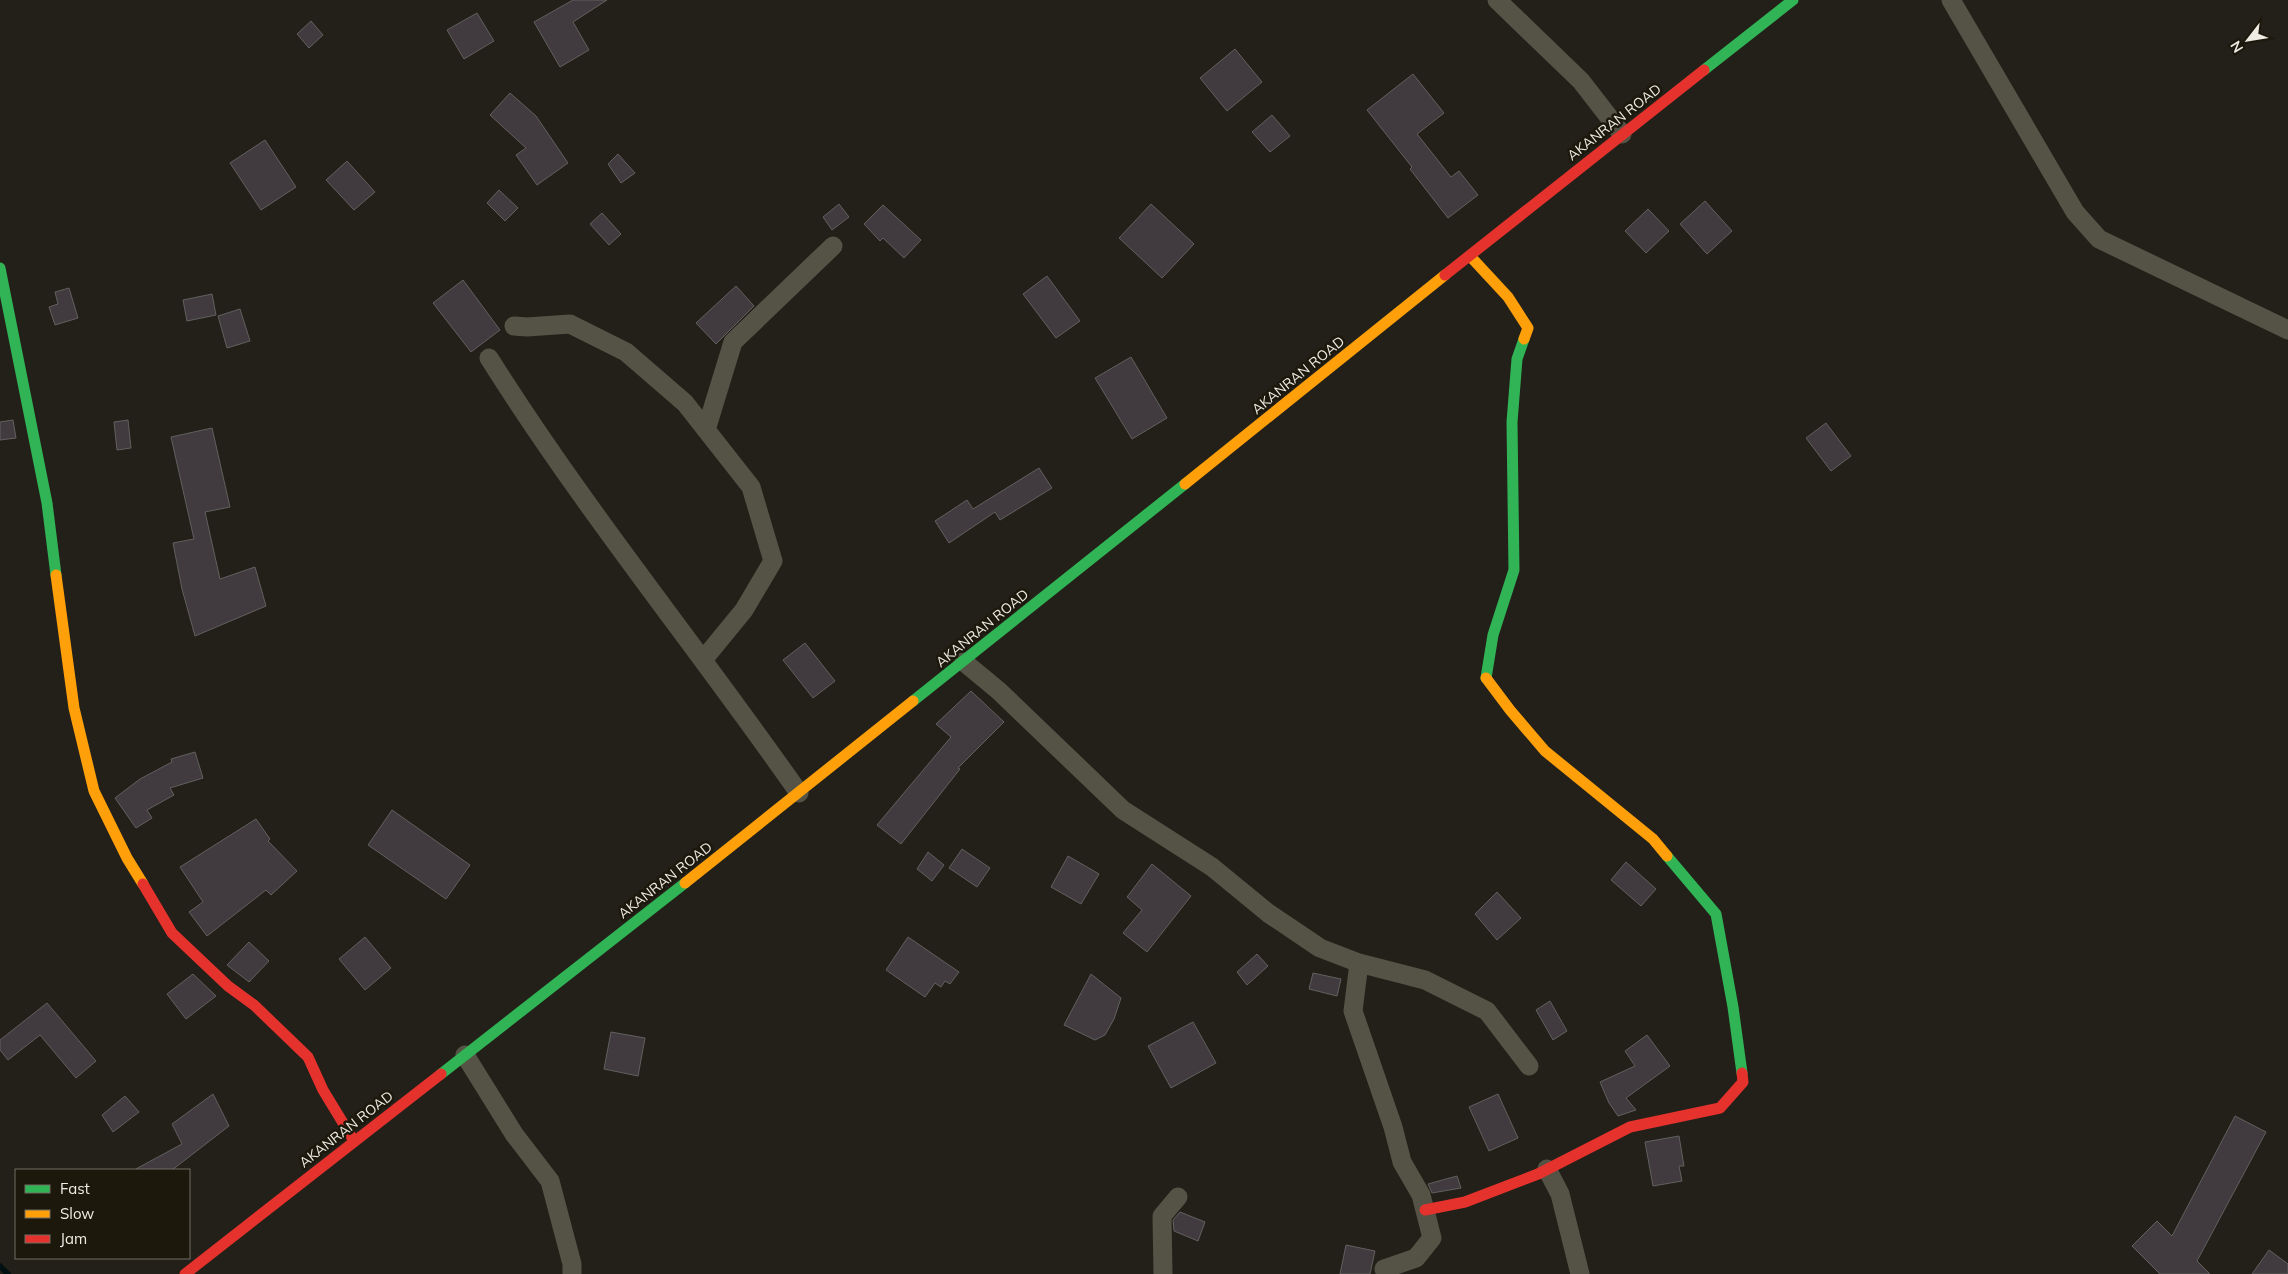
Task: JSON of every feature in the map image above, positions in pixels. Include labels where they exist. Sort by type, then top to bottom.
[{"type":"street","points":[[1497,0],[1581,81],[1622,134]]},
{"type":"street","name":"AKANRAN ROAD","points":[[185,1274],[800,793],[1622,134],[1793,0]]},
{"type":"street","points":[[1951,0],[2075,212],[2099,239],[2288,330]]},
{"type":"street","points":[[706,430],[733,342],[833,246]]},
{"type":"street","points":[[1425,1210],[1465,1202],[1547,1169],[1630,1127],[1720,1108],[1743,1082],[1733,1007],[1716,914],[1653,839],[1545,751],[1510,710],[1485,676],[1494,635],[1514,570],[1512,422],[1517,359],[1528,328],[1508,297],[1470,256]]},
{"type":"street","points":[[0,268],[47,503],[74,708],[94,791],[127,858],[172,933],[228,986],[254,1005],[308,1057],[323,1090],[354,1141]]},
{"type":"street","points":[[514,326],[570,324],[626,352],[684,403],[751,487],[773,561],[744,610],[703,660]]},
{"type":"street","points":[[489,358],[530,424],[575,487],[800,793]]},
{"type":"street","points":[[964,662],[999,692],[1123,810],[1212,866],[1268,913],[1320,948],[1358,963],[1425,980],[1487,1011],[1529,1066]]},
{"type":"street","points":[[1358,963],[1353,1011],[1394,1127],[1402,1162],[1421,1195],[1432,1238],[1416,1258],[1384,1269]]},
{"type":"street","points":[[464,1055],[514,1134],[550,1181],[572,1264],[572,1274]]},
{"type":"street","points":[[1547,1169],[1560,1194],[1580,1274]]},
{"type":"street","points":[[1163,1274],[1162,1216],[1178,1197]]},
{"type":"building","points":[[573,0],[607,0],[573,22],[589,50],[560,67],[534,22]]},
{"type":"building","points":[[477,13],[494,41],[464,59],[447,30]]},
{"type":"building","points":[[311,21],[323,35],[309,48],[297,34]]},
{"type":"building","points":[[1235,49],[1262,82],[1227,111],[1200,78]]},
{"type":"building","points":[[1413,74],[1444,113],[1417,134],[1451,177],[1459,171],[1478,195],[1448,218],[1410,169],[1412,167],[1367,110]]},
{"type":"building","points":[[510,93],[536,116],[568,163],[537,185],[516,155],[526,148],[490,115]]},
{"type":"building","points":[[1272,115],[1290,136],[1270,152],[1252,132]]},
{"type":"building","points":[[265,140],[296,187],[261,210],[230,163]]},
{"type":"building","points":[[618,154],[635,173],[621,183],[608,164]]},
{"type":"building","points":[[347,161],[375,192],[354,210],[326,180]]},
{"type":"building","points":[[499,190],[518,208],[505,221],[487,203]]},
{"type":"building","points":[[1705,201],[1732,231],[1707,254],[1680,224]]},
{"type":"building","points":[[839,204],[849,217],[832,230],[823,217]]},
{"type":"building","points":[[1151,204],[1194,244],[1162,278],[1119,238]]},
{"type":"building","points":[[883,205],[921,240],[904,258],[883,238],[880,241],[864,224]]},
{"type":"building","points":[[1648,209],[1669,231],[1646,253],[1625,231]]},
{"type":"building","points":[[602,213],[621,234],[609,245],[590,224]]},
{"type":"building","points":[[1047,276],[1080,321],[1056,338],[1023,294]]},
{"type":"building","points":[[463,280],[500,330],[471,352],[433,303]]},
{"type":"building","points":[[736,286],[754,306],[716,344],[696,323]]},
{"type":"building","points":[[69,288],[78,318],[55,325],[49,307],[58,304],[55,292]]},
{"type":"building","points":[[212,294],[216,315],[187,321],[183,300]]},
{"type":"building","points":[[240,309],[250,341],[227,348],[218,316]]},
{"type":"building","points":[[1131,357],[1167,418],[1132,439],[1095,378]]},
{"type":"building","points":[[13,420],[16,438],[0,440],[0,422]]},
{"type":"building","points":[[128,420],[131,448],[117,450],[114,422]]},
{"type":"building","points":[[1826,423],[1851,456],[1831,471],[1806,438]]},
{"type":"building","points":[[212,428],[230,507],[205,512],[220,579],[255,567],[266,606],[195,636],[182,589],[173,543],[194,539],[171,437]]},
{"type":"building","points":[[1039,468],[1052,488],[1000,520],[995,512],[949,543],[935,521],[967,500],[973,509]]},
{"type":"building","points":[[805,643],[835,681],[813,698],[783,660]]},
{"type":"building","points":[[971,691],[1004,722],[958,768],[960,769],[901,844],[877,825],[951,737],[936,724]]},
{"type":"building","points":[[195,752],[203,778],[170,788],[174,795],[147,810],[152,818],[136,828],[115,798],[140,779],[172,762],[171,759]]},
{"type":"building","points":[[392,810],[470,865],[446,899],[368,845]]},
{"type":"building","points":[[256,819],[270,839],[268,841],[297,871],[271,895],[266,890],[207,936],[189,912],[203,902],[180,867]]},
{"type":"building","points":[[962,849],[990,868],[977,887],[949,868]]},
{"type":"building","points":[[928,852],[944,865],[932,881],[917,869]]},
{"type":"building","points":[[1068,856],[1099,874],[1081,904],[1051,887]]},
{"type":"building","points":[[1626,862],[1656,889],[1641,906],[1611,880]]},
{"type":"building","points":[[1152,864],[1191,896],[1147,952],[1123,933],[1142,910],[1127,897]]},
{"type":"building","points":[[1497,892],[1521,918],[1497,940],[1475,914]]},
{"type":"building","points":[[365,937],[391,968],[365,990],[339,959]]},
{"type":"building","points":[[908,937],[959,972],[950,984],[945,981],[941,987],[935,983],[925,997],[886,970]]},
{"type":"building","points":[[249,942],[269,961],[249,982],[227,965]]},
{"type":"building","points":[[1257,954],[1268,966],[1247,985],[1237,972]]},
{"type":"building","points":[[1313,973],[1341,979],[1337,996],[1309,989]]},
{"type":"building","points":[[193,974],[216,996],[186,1019],[167,994]]},
{"type":"building","points":[[1091,974],[1121,998],[1114,1019],[1105,1035],[1095,1040],[1064,1025]]},
{"type":"building","points":[[1550,1001],[1567,1031],[1553,1040],[1536,1010]]},
{"type":"building","points":[[47,1003],[96,1061],[76,1078],[40,1035],[8,1060],[0,1050],[0,1040]]},
{"type":"building","points":[[1193,1022],[1216,1063],[1171,1088],[1148,1046]]},
{"type":"building","points":[[611,1032],[645,1038],[638,1076],[604,1069]]},
{"type":"building","points":[[1647,1035],[1670,1066],[1626,1098],[1636,1110],[1618,1116],[1609,1103],[1600,1082],[1635,1066],[1625,1051]]},
{"type":"building","points":[[213,1094],[229,1126],[173,1169],[136,1169],[182,1144],[172,1124]]},
{"type":"building","points":[[1498,1094],[1518,1138],[1489,1151],[1469,1107]]},
{"type":"building","points":[[125,1096],[139,1112],[113,1132],[102,1115]]},
{"type":"building","points":[[2235,1116],[2266,1132],[2197,1261],[2210,1274],[2160,1274],[2132,1246],[2157,1221],[2172,1236]]},
{"type":"building","points":[[1679,1136],[1684,1166],[1679,1166],[1682,1181],[1653,1186],[1645,1142]]},
{"type":"building","points":[[1457,1176],[1461,1188],[1432,1193],[1428,1184]]},
{"type":"building","points":[[1180,1212],[1205,1222],[1198,1241],[1174,1231],[1173,1220]]},
{"type":"building","points":[[1346,1245],[1375,1251],[1370,1274],[1340,1274]]},
{"type":"building","points":[[2269,1250],[2288,1264],[2288,1274],[2252,1274]]},
{"type":"waterway","points":[[0,1266],[8,1274]]},
{"type":"traffic: fast","points":[[1704,70],[1793,0]]},
{"type":"traffic: fast","points":[[0,268],[47,503],[56,575]]},
{"type":"traffic: fast","points":[[1486,678],[1493,635],[1514,570],[1512,422],[1517,359],[1524,339]]},
{"type":"traffic: fast","points":[[913,701],[1185,484]]},
{"type":"traffic: fast","points":[[1667,856],[1716,914],[1733,1007],[1742,1073]]},
{"type":"traffic: fast","points":[[441,1074],[685,883]]},
{"type":"traffic: slow","points":[[1470,256],[1508,297],[1528,328],[1524,339]]},
{"type":"traffic: slow","points":[[1185,484],[1445,275]]},
{"type":"traffic: slow","points":[[56,575],[74,708],[94,791],[127,858],[143,884]]},
{"type":"traffic: slow","points":[[1486,678],[1545,751],[1653,839],[1667,856]]},
{"type":"traffic: slow","points":[[685,883],[913,701]]},
{"type":"traffic: jam","points":[[1445,275],[1704,70]]},
{"type":"traffic: jam","points":[[143,884],[172,933],[228,986],[254,1005],[308,1057],[323,1090],[354,1141]]},
{"type":"traffic: jam","points":[[1425,1210],[1465,1202],[1538,1174],[1630,1127],[1720,1108],[1743,1082],[1742,1073]]},
{"type":"traffic: jam","points":[[185,1274],[441,1074]]}]
